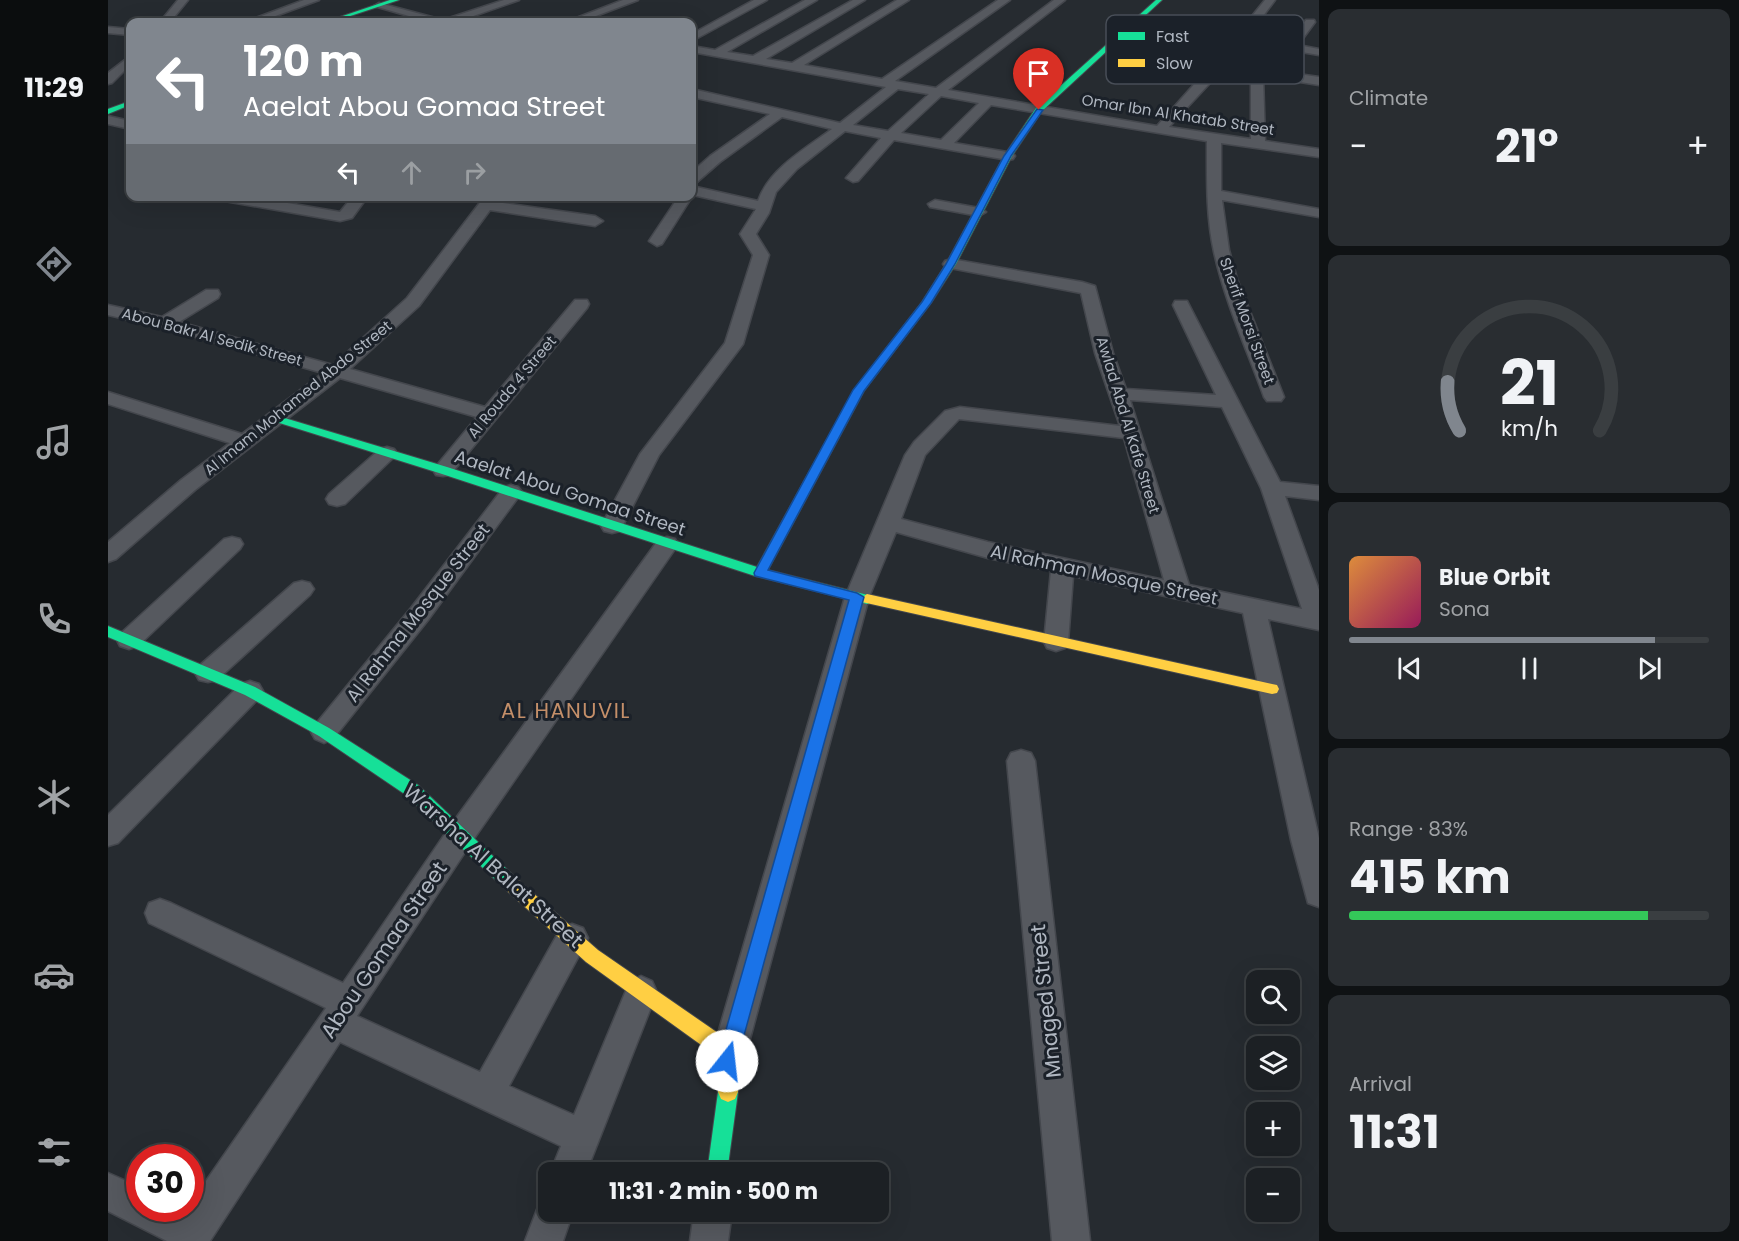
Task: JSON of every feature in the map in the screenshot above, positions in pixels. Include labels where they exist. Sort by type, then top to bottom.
[{"type":"street","points":[[168,18],[183,0]]},
{"type":"street","points":[[262,18],[314,0]]},
{"type":"street","points":[[341,18],[396,0]]},
{"type":"street","points":[[459,18],[514,0]]},
{"type":"street","points":[[582,18],[633,0]]},
{"type":"street","points":[[696,37],[762,0]]},
{"type":"street","points":[[716,54],[812,0]]},
{"type":"street","points":[[753,61],[860,0]]},
{"type":"street","points":[[792,68],[904,0]]},
{"type":"street","points":[[612,526],[650,454],[734,344],[761,255],[760,249],[751,241],[748,234],[764,207],[769,190],[784,174],[890,84],[1005,0]]},
{"type":"street","points":[[854,178],[890,136],[937,93],[1060,0]]},
{"type":"street","points":[[1143,15],[1159,0]]},
{"type":"street","points":[[1258,15],[1270,0]]},
{"type":"street","points":[[279,2],[296,6]]},
{"type":"street","points":[[355,18],[373,9],[419,18]]},
{"type":"street","points":[[1304,30],[1310,22]]},
{"type":"street","points":[[108,30],[126,32]]},
{"type":"street","points":[[760,573],[859,390],[926,303],[951,264],[1008,156],[1039,110],[1106,49]]},
{"type":"street","points":[[1304,49],[1319,52]]},
{"type":"street","name":"Omar Ibn Al Khatab Street","points":[[696,50],[937,93],[1258,144],[1318,156]]},
{"type":"street","points":[[108,80],[126,63]]},
{"type":"street","points":[[1304,79],[1319,81]]},
{"type":"street","points":[[1160,130],[1202,84]]},
{"type":"street","points":[[1257,84],[1258,144]]},
{"type":"street","points":[[108,102],[126,95]]},
{"type":"street","points":[[696,96],[842,127],[1008,156]]},
{"type":"street","points":[[944,145],[988,101]]},
{"type":"street","points":[[108,112],[126,105]]},
{"type":"street","points":[[696,176],[715,159],[780,113]]},
{"type":"street","points":[[108,120],[126,124]]},
{"type":"street","name":"Sherif Morsi Street","points":[[1214,138],[1214,194],[1221,250],[1229,279],[1274,397]]},
{"type":"street","points":[[696,191],[764,207]]},
{"type":"street","points":[[1214,194],[1319,213]]},
{"type":"street","points":[[245,201],[345,216],[356,201]]},
{"type":"street","points":[[490,201],[595,221]]},
{"type":"street","name":"Al Imam Mohamed Abdo Street","points":[[108,554],[188,485],[337,371],[402,314],[490,201]]},
{"type":"street","points":[[657,241],[684,201]]},
{"type":"street","points":[[935,204],[979,212]]},
{"type":"street","name":"Awlad Abd Al Kafe Street","points":[[951,264],[1088,289],[1104,353],[1132,433],[1179,591]]},
{"type":"street","points":[[165,323],[212,294]]},
{"type":"street","name":"Al Rouda 4 Street","points":[[443,470],[581,304]]},
{"type":"street","points":[[1181,304],[1272,488],[1319,621]]},
{"type":"street","name":"Abou Bakr Al Sedik Street","points":[[110,312],[165,323],[489,414]]},
{"type":"street","points":[[1119,394],[1229,402]]},
{"type":"street","points":[[108,398],[244,441]]},
{"type":"street","points":[[718,1162],[729,1081],[727,1061],[857,597],[890,523],[915,455],[952,415],[960,413],[1132,433]]},
{"type":"street","name":"Aaelat Abou Gomaa Street","points":[[274,418],[443,470],[760,573],[857,597],[1272,689]]},
{"type":"street","points":[[337,499],[387,453]]},
{"type":"street","points":[[1272,488],[1319,493]]},
{"type":"street","name":"Al Rahma Mosque Street","points":[[324,732],[434,597],[511,492]]},
{"type":"street","name":"Al Rahman Mosque Street","points":[[890,523],[988,550],[1319,621]]},
{"type":"street","points":[[114,634],[232,544]]},
{"type":"street","name":"Abou Gomaa Street","points":[[190,1238],[461,834],[667,544]]},
{"type":"street","points":[[1056,642],[1063,565]]},
{"type":"street","points":[[208,673],[302,589]]},
{"type":"street","points":[[1254,608],[1305,840],[1319,893]]},
{"type":"street","name":"Warsha Al Balat Street","points":[[114,634],[250,691],[324,732],[412,790],[572,938],[641,992],[711,1040],[727,1061]]},
{"type":"street","points":[[108,834],[250,691]]},
{"type":"street","name":"Mnaged Street","points":[[1020,761],[1071,1241]]},
{"type":"street","points":[[160,913],[487,1093],[581,1137]]},
{"type":"street","points":[[487,1093],[572,938]]},
{"type":"street","points":[[572,1162],[641,992]]},
{"type":"street","points":[[108,1191],[126,1200]]},
{"type":"street","points":[[164,1222],[190,1238]]},
{"type":"street","points":[[544,1241],[551,1222]]},
{"type":"street","points":[[709,1241],[711,1222]]},
{"type":"traffic: fast","points":[[340,18],[396,0]]},
{"type":"traffic: fast","points":[[1143,15],[1159,0]]},
{"type":"traffic: fast","points":[[760,573],[859,390],[926,303],[951,264],[1008,156],[1039,110],[1106,49]]},
{"type":"traffic: fast","points":[[108,112],[126,105]]},
{"type":"traffic: fast","points":[[274,418],[443,470],[760,573],[867,599]]},
{"type":"traffic: fast","points":[[108,631],[250,691],[324,732],[412,790],[511,884]]},
{"type":"traffic: fast","points":[[718,1162],[728,1092]]},
{"type":"traffic: slow","points":[[867,599],[1272,689]]},
{"type":"traffic: slow","points":[[511,884],[592,956],[711,1040],[727,1061],[728,1092]]},
{"type":"district","name":"AL HANUVIL","points":[[566,711]]},
{"type":"route","points":[[727,1061],[857,597],[760,573],[859,390],[926,303],[951,264],[1008,156],[1039,110]]}]
